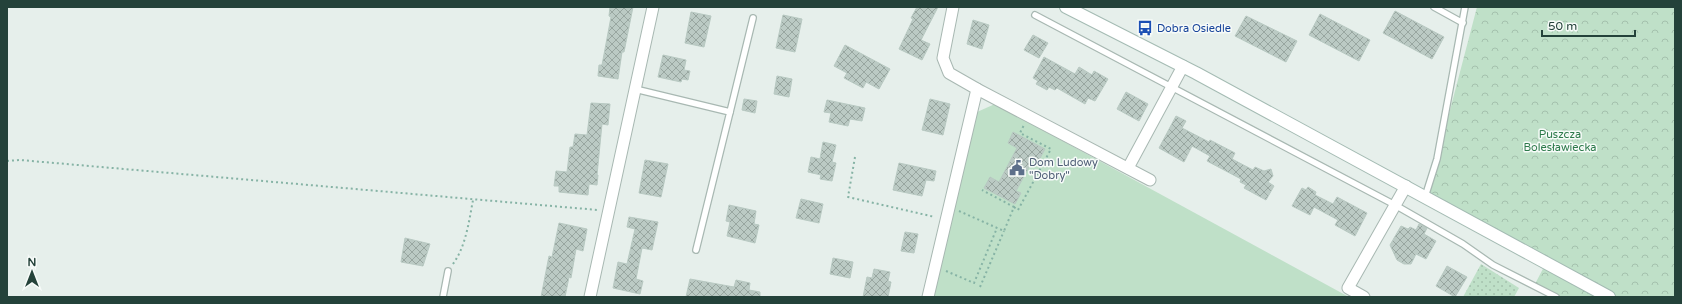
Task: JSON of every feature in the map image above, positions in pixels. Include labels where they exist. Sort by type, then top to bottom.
[{"type":"main road","points":[[1066,7],[1183,66],[1609,297]]},
{"type":"street","points":[[590,297],[653,7]]},
{"type":"street","points":[[953,7],[943,58],[949,73],[1150,180]]},
{"type":"street","points":[[1128,168],[1183,66]]},
{"type":"street","points":[[928,297],[977,89]]},
{"type":"street","points":[[1364,297],[1348,288],[1406,186]]},
{"type":"lane","points":[[1434,7],[1462,23]]},
{"type":"lane","points":[[1424,197],[1437,159],[1465,7]]},
{"type":"lane","points":[[1035,15],[1395,205],[1463,244],[1493,265],[1556,297]]},
{"type":"lane","points":[[696,250],[753,18]]},
{"type":"lane","points":[[635,89],[730,112]]},
{"type":"lane","points":[[443,297],[448,271]]},
{"type":"path","points":[[982,190],[1018,210],[1051,149],[1020,133],[1028,116]]},
{"type":"path","points":[[855,157],[848,197],[946,219]]},
{"type":"path","points":[[7,161],[27,161],[473,200],[608,210]]},
{"type":"path","points":[[448,271],[458,257],[467,232],[473,200]]},
{"type":"path","points":[[949,206],[1004,231]]},
{"type":"path","points":[[980,287],[1014,207]]},
{"type":"path","points":[[935,267],[974,283],[997,228]]},
{"type":"green space","name":"Puszcza Bolesławiecka","points":[[1477,7],[1675,7],[1675,297],[1559,297],[1535,284],[1546,263],[1427,198]]},
{"type":"green space","points":[[995,104],[1349,297],[934,297],[977,112]]},
{"type":"green space","points":[[1481,264],[1519,288],[1514,297],[1463,297]]},
{"type":"building","points":[[610,7],[633,7],[624,52],[622,52],[618,79],[598,76],[599,65],[602,65],[611,17],[609,16]]},
{"type":"building","points":[[917,7],[938,7],[921,40],[930,44],[922,60],[899,49]]},
{"type":"building","points":[[1395,11],[1444,37],[1432,59],[1383,33]]},
{"type":"building","points":[[691,12],[711,16],[704,47],[685,43]]},
{"type":"building","points":[[1320,14],[1370,40],[1359,61],[1309,35]]},
{"type":"building","points":[[783,15],[802,19],[795,52],[776,48]]},
{"type":"building","points":[[1246,16],[1297,41],[1286,62],[1235,36]]},
{"type":"building","points":[[973,20],[989,25],[982,49],[967,44]]},
{"type":"building","points":[[1033,35],[1048,43],[1039,58],[1024,50]]},
{"type":"building","points":[[845,45],[890,69],[879,89],[866,82],[863,88],[844,78],[847,73],[834,66]]},
{"type":"building","points":[[663,55],[686,60],[684,70],[690,71],[688,80],[682,79],[681,82],[658,77]]},
{"type":"building","points":[[1044,57],[1075,74],[1079,67],[1092,75],[1094,71],[1108,79],[1095,101],[1088,98],[1085,104],[1057,88],[1055,90],[1049,87],[1047,90],[1036,84],[1038,81],[1033,78]]},
{"type":"building","points":[[777,76],[792,79],[789,97],[774,94]]},
{"type":"building","points":[[1126,92],[1148,104],[1139,121],[1117,109]]},
{"type":"building","points":[[744,99],[757,101],[755,113],[742,110]]},
{"type":"building","points":[[930,99],[950,104],[943,135],[922,130]]},
{"type":"building","points":[[827,100],[865,108],[862,121],[850,119],[848,126],[829,122],[831,113],[824,112]]},
{"type":"building","points":[[591,103],[610,104],[608,125],[602,124],[597,185],[589,184],[588,195],[559,192],[559,186],[554,186],[556,171],[567,172],[570,147],[573,147],[575,134],[587,135]]},
{"type":"building","points":[[1176,116],[1186,121],[1182,128],[1235,153],[1232,159],[1253,170],[1255,167],[1264,171],[1271,169],[1273,176],[1268,182],[1274,186],[1266,200],[1244,188],[1246,185],[1240,182],[1241,179],[1207,161],[1210,156],[1192,146],[1184,162],[1159,148]]},
{"type":"building","name":"Dom Ludowy \"Dobry\"","points":[[1013,132],[1045,149],[1039,160],[1034,158],[1016,191],[1021,193],[1015,204],[984,188],[990,177],[999,182],[1017,148],[1008,143]]},
{"type":"building","points":[[823,142],[836,145],[832,162],[836,163],[832,181],[820,179],[821,175],[808,172],[811,157],[820,159]]},
{"type":"building","points":[[645,160],[668,164],[661,197],[639,193]]},
{"type":"building","points":[[899,163],[936,171],[934,181],[926,180],[922,196],[893,190]]},
{"type":"building","points":[[1308,187],[1316,192],[1315,195],[1333,204],[1337,197],[1367,213],[1355,236],[1335,225],[1338,220],[1314,207],[1310,215],[1292,206],[1302,188],[1306,190]]},
{"type":"building","points":[[801,199],[823,204],[819,223],[796,218]]},
{"type":"building","points":[[729,205],[756,211],[754,224],[759,225],[755,243],[727,236],[730,222],[726,221]]},
{"type":"building","points":[[629,217],[658,222],[652,250],[642,248],[636,279],[643,281],[640,294],[613,288],[618,262],[627,264],[635,229],[627,227]]},
{"type":"building","points":[[559,223],[587,229],[583,251],[576,249],[571,278],[569,277],[565,297],[541,297],[549,256],[552,257]]},
{"type":"building","points":[[1419,224],[1427,228],[1424,234],[1436,241],[1426,259],[1416,254],[1411,264],[1404,264],[1397,260],[1390,245],[1401,226],[1408,229],[1410,227],[1416,230]]},
{"type":"building","points":[[905,232],[918,234],[914,253],[901,251]]},
{"type":"building","points":[[405,238],[430,244],[423,266],[401,262]]},
{"type":"building","points":[[833,258],[853,262],[850,278],[830,274]]},
{"type":"building","points":[[1447,266],[1467,277],[1455,297],[1436,286]]},
{"type":"building","points":[[874,269],[890,272],[888,281],[891,282],[888,297],[863,297],[867,277],[872,278]]},
{"type":"building","points":[[690,279],[734,287],[736,280],[750,283],[749,290],[760,292],[760,297],[686,297]]},
{"type":"place","name":"Dobra Osiedle","points":[[1145,28]]},
{"type":"place","name":"Dom Ludowy \"Dobry\"","points":[[1017,168]]}]
